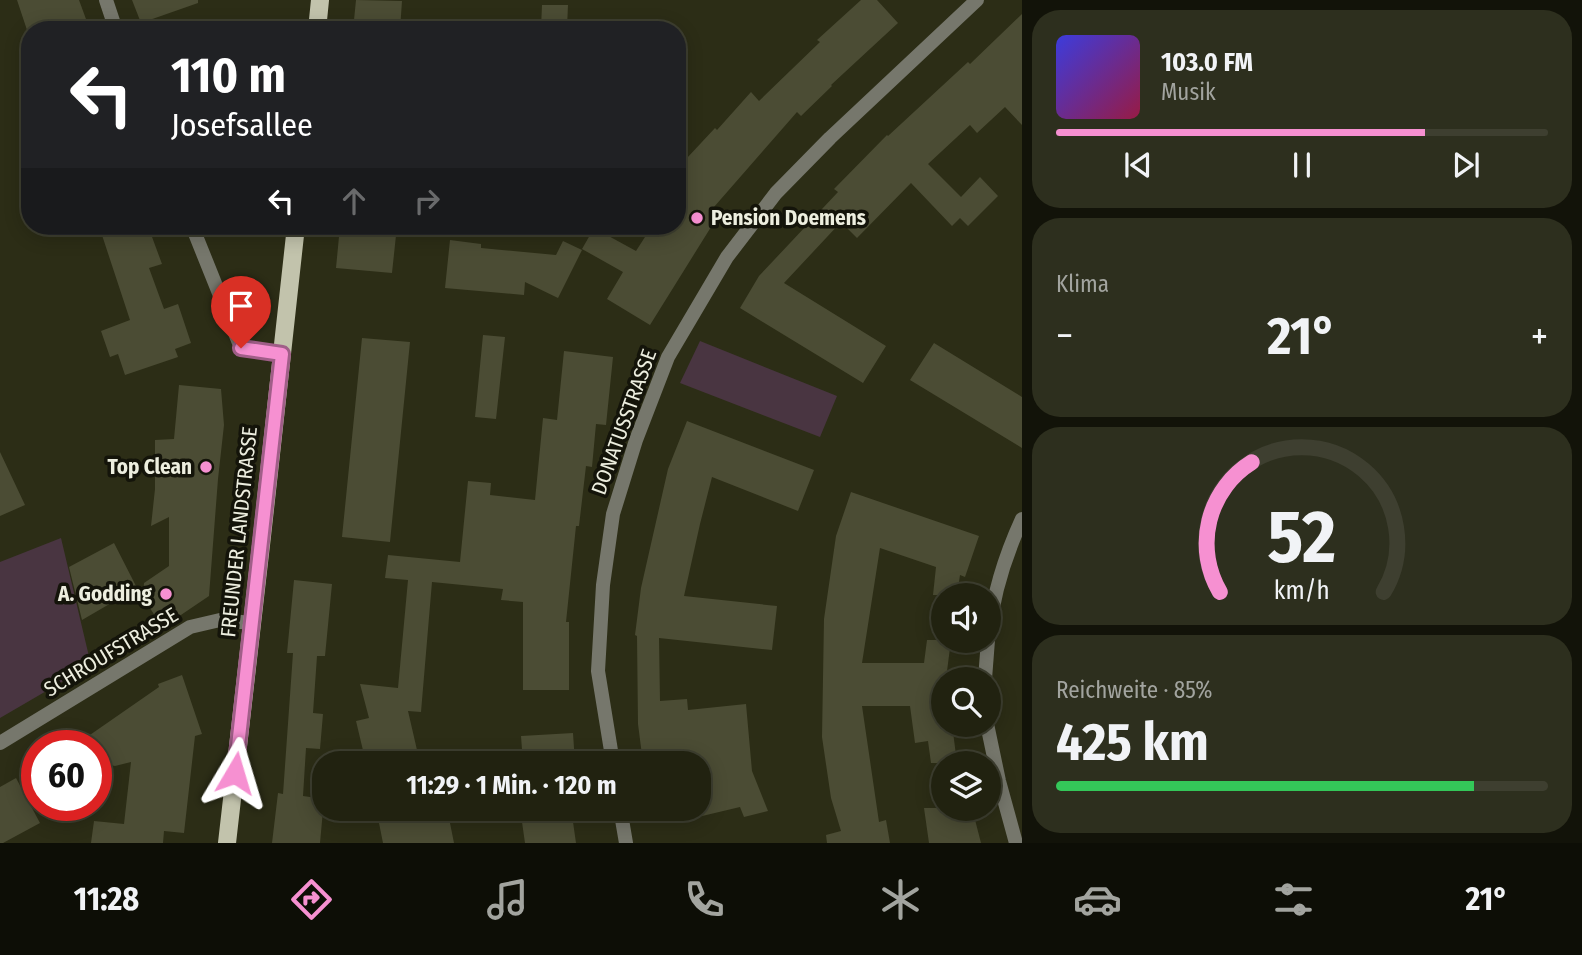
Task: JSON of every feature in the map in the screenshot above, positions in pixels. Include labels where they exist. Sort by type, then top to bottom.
[{"type":"main road","points":[[318,21],[320,0]]},
{"type":"main road","name":"FREUNDER LANDSTRASSE","points":[[227,843],[295,235]]},
{"type":"street","points":[[106,0],[113,21]]},
{"type":"street","name":"DONATUSSTRASSE","points":[[611,751],[598,671],[603,584],[613,514],[636,440],[668,357],[727,257],[776,193],[830,138],[977,0]]},
{"type":"street","points":[[196,235],[241,348],[282,354]]},
{"type":"street","points":[[999,583],[1022,519]]},
{"type":"street","name":"SCHROUFSTRASSE","points":[[0,743],[190,627],[220,620],[252,623]]},
{"type":"street","points":[[990,737],[1016,843]]},
{"type":"street","points":[[622,821],[626,843]]},
{"type":"shaded area","points":[[700,341],[837,396],[820,437],[680,383]]},
{"type":"shaded area","points":[[61,538],[91,665],[0,718],[0,562]]},
{"type":"building","points":[[17,0],[79,0],[87,21],[24,21]]},
{"type":"building","points":[[132,0],[198,0],[198,3],[140,21]]},
{"type":"building","points":[[356,0],[402,1],[401,21],[354,21]]},
{"type":"building","points":[[861,0],[877,0],[898,23],[801,116],[797,112],[714,207],[721,211],[650,325],[607,299],[623,272],[582,249],[590,235],[607,235],[636,251],[646,235],[686,235],[686,157],[715,128],[717,130],[751,92],[759,101],[820,42],[817,40]]},
{"type":"building","points":[[542,5],[568,5],[567,21],[541,21]]},
{"type":"building","points":[[1022,14],[1022,125],[1005,107],[977,133],[970,125],[928,164],[961,197],[980,177],[998,196],[968,226],[960,218],[952,226],[911,183],[857,238],[841,222],[784,283],[886,346],[863,383],[740,308],[759,276],[838,192],[834,189],[887,135],[968,62],[970,64]]},
{"type":"building","points":[[102,235],[151,235],[162,264],[149,268],[164,309],[178,304],[191,343],[175,349],[178,357],[125,375],[118,354],[110,357],[101,331],[130,320]]},
{"type":"building","points":[[339,235],[396,235],[392,273],[336,268]]},
{"type":"building","points":[[450,240],[481,244],[481,248],[556,255],[563,241],[582,250],[558,298],[525,282],[524,295],[445,288]]},
{"type":"building","points":[[483,335],[505,337],[496,419],[475,417]]},
{"type":"building","points":[[362,338],[410,342],[390,542],[342,537]]},
{"type":"building","points":[[934,343],[1022,397],[1022,448],[910,380]]},
{"type":"building","points":[[564,351],[613,357],[606,425],[596,424],[592,467],[586,466],[579,526],[576,526],[566,622],[569,622],[569,690],[523,690],[523,602],[501,600],[503,589],[432,582],[421,712],[408,711],[417,751],[363,751],[356,721],[369,718],[360,684],[398,688],[408,580],[385,578],[388,555],[460,562],[468,481],[491,483],[490,495],[535,500],[543,418],[557,420]]},
{"type":"building","points":[[179,385],[221,389],[224,425],[209,596],[175,619],[165,621],[155,616],[143,597],[144,583],[169,566],[169,517],[151,526],[155,489],[155,440],[174,439]]},
{"type":"building","points":[[687,421],[814,470],[798,511],[712,477],[700,524],[684,596],[777,606],[772,650],[659,638],[660,701],[687,699],[688,710],[746,704],[752,771],[768,811],[744,817],[740,807],[711,814],[711,751],[641,751],[635,635],[641,588],[668,469]]},
{"type":"building","points":[[0,452],[25,505],[0,516]]},
{"type":"building","points":[[851,492],[979,536],[965,577],[960,575],[959,583],[934,583],[936,567],[880,548],[862,663],[924,663],[927,640],[931,640],[931,653],[949,653],[948,667],[931,667],[931,737],[954,737],[955,751],[931,751],[931,763],[928,741],[915,743],[910,706],[862,706],[879,822],[886,820],[890,843],[827,843],[826,835],[841,831],[831,798],[822,737],[824,619],[836,536]]},
{"type":"building","points":[[114,543],[137,588],[82,620],[69,567]]},
{"type":"building","points":[[294,580],[332,584],[325,656],[317,656],[313,713],[323,714],[320,749],[306,748],[303,796],[312,797],[312,821],[322,821],[320,843],[272,843],[278,793],[283,794],[293,653],[287,653]]},
{"type":"building","points":[[182,675],[202,734],[195,736],[184,833],[164,831],[163,843],[91,843],[94,821],[124,824],[131,762],[112,765],[112,730],[97,730],[159,687],[158,684]]},
{"type":"building","points":[[573,733],[574,751],[522,751],[521,736]]},
{"type":"building","points":[[16,778],[21,787],[21,821],[40,823],[3,843],[0,843],[0,787]]},
{"type":"building","points":[[924,808],[931,808],[931,821],[975,821],[981,843],[929,843]]},
{"type":"building","points":[[379,821],[450,821],[454,843],[383,843]]},
{"type":"building","points":[[522,821],[573,821],[576,843],[525,843]]},
{"type":"place","name":"Pension Doemens","points":[[697,218]]},
{"type":"place","name":"Top Clean","points":[[206,467]]},
{"type":"place","name":"A. Godding","points":[[166,594]]},
{"type":"route","points":[[235,773],[282,354],[241,348]]}]
